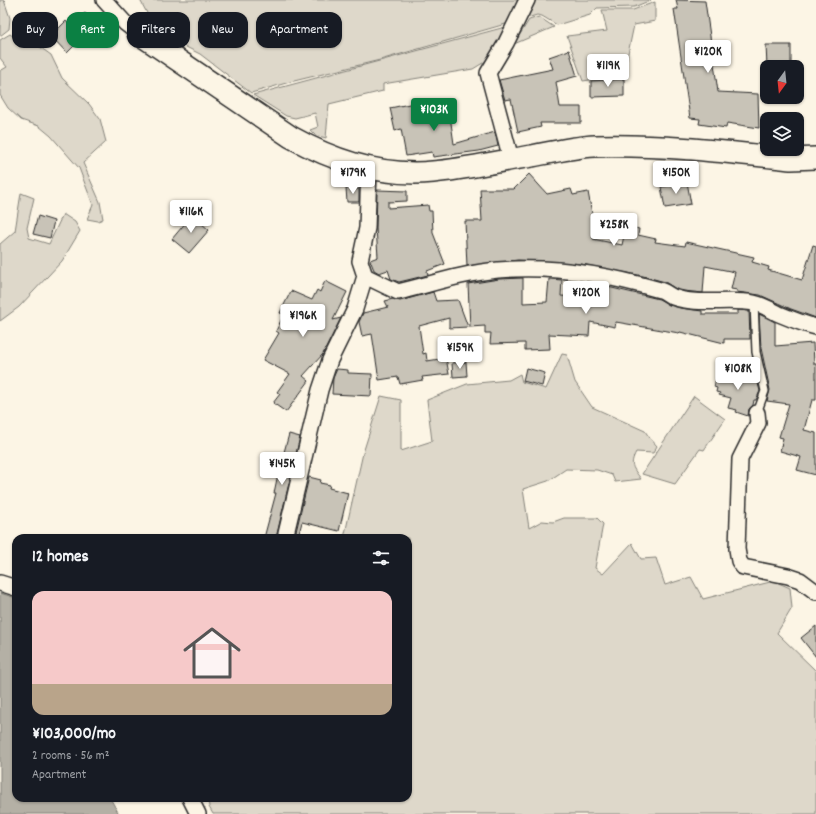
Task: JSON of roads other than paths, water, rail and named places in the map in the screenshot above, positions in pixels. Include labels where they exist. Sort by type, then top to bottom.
[{"type":"street","points":[[104,0],[127,25]]},
{"type":"street","points":[[511,159],[488,73],[506,44],[527,0]]},
{"type":"street","points":[[160,48],[291,137],[330,157],[369,168],[405,173],[433,172],[593,146],[642,147],[791,159],[816,158]]},
{"type":"street","points":[[286,534],[320,390],[330,360],[356,309],[365,276],[360,261],[367,228],[369,168]]},
{"type":"street","points":[[365,276],[398,292],[469,274],[499,270],[533,270],[582,273],[604,276],[661,290],[672,297],[702,301],[754,303],[798,322],[816,327]]},
{"type":"street","points":[[757,413],[758,423],[740,459],[737,549],[739,561],[744,567],[800,580],[816,592]]},
{"type":"street","points":[[0,583],[12,587]]},
{"type":"street","points":[[192,802],[198,814]]},
{"type":"lane","points":[[754,303],[756,352],[765,391],[757,413]]}]
